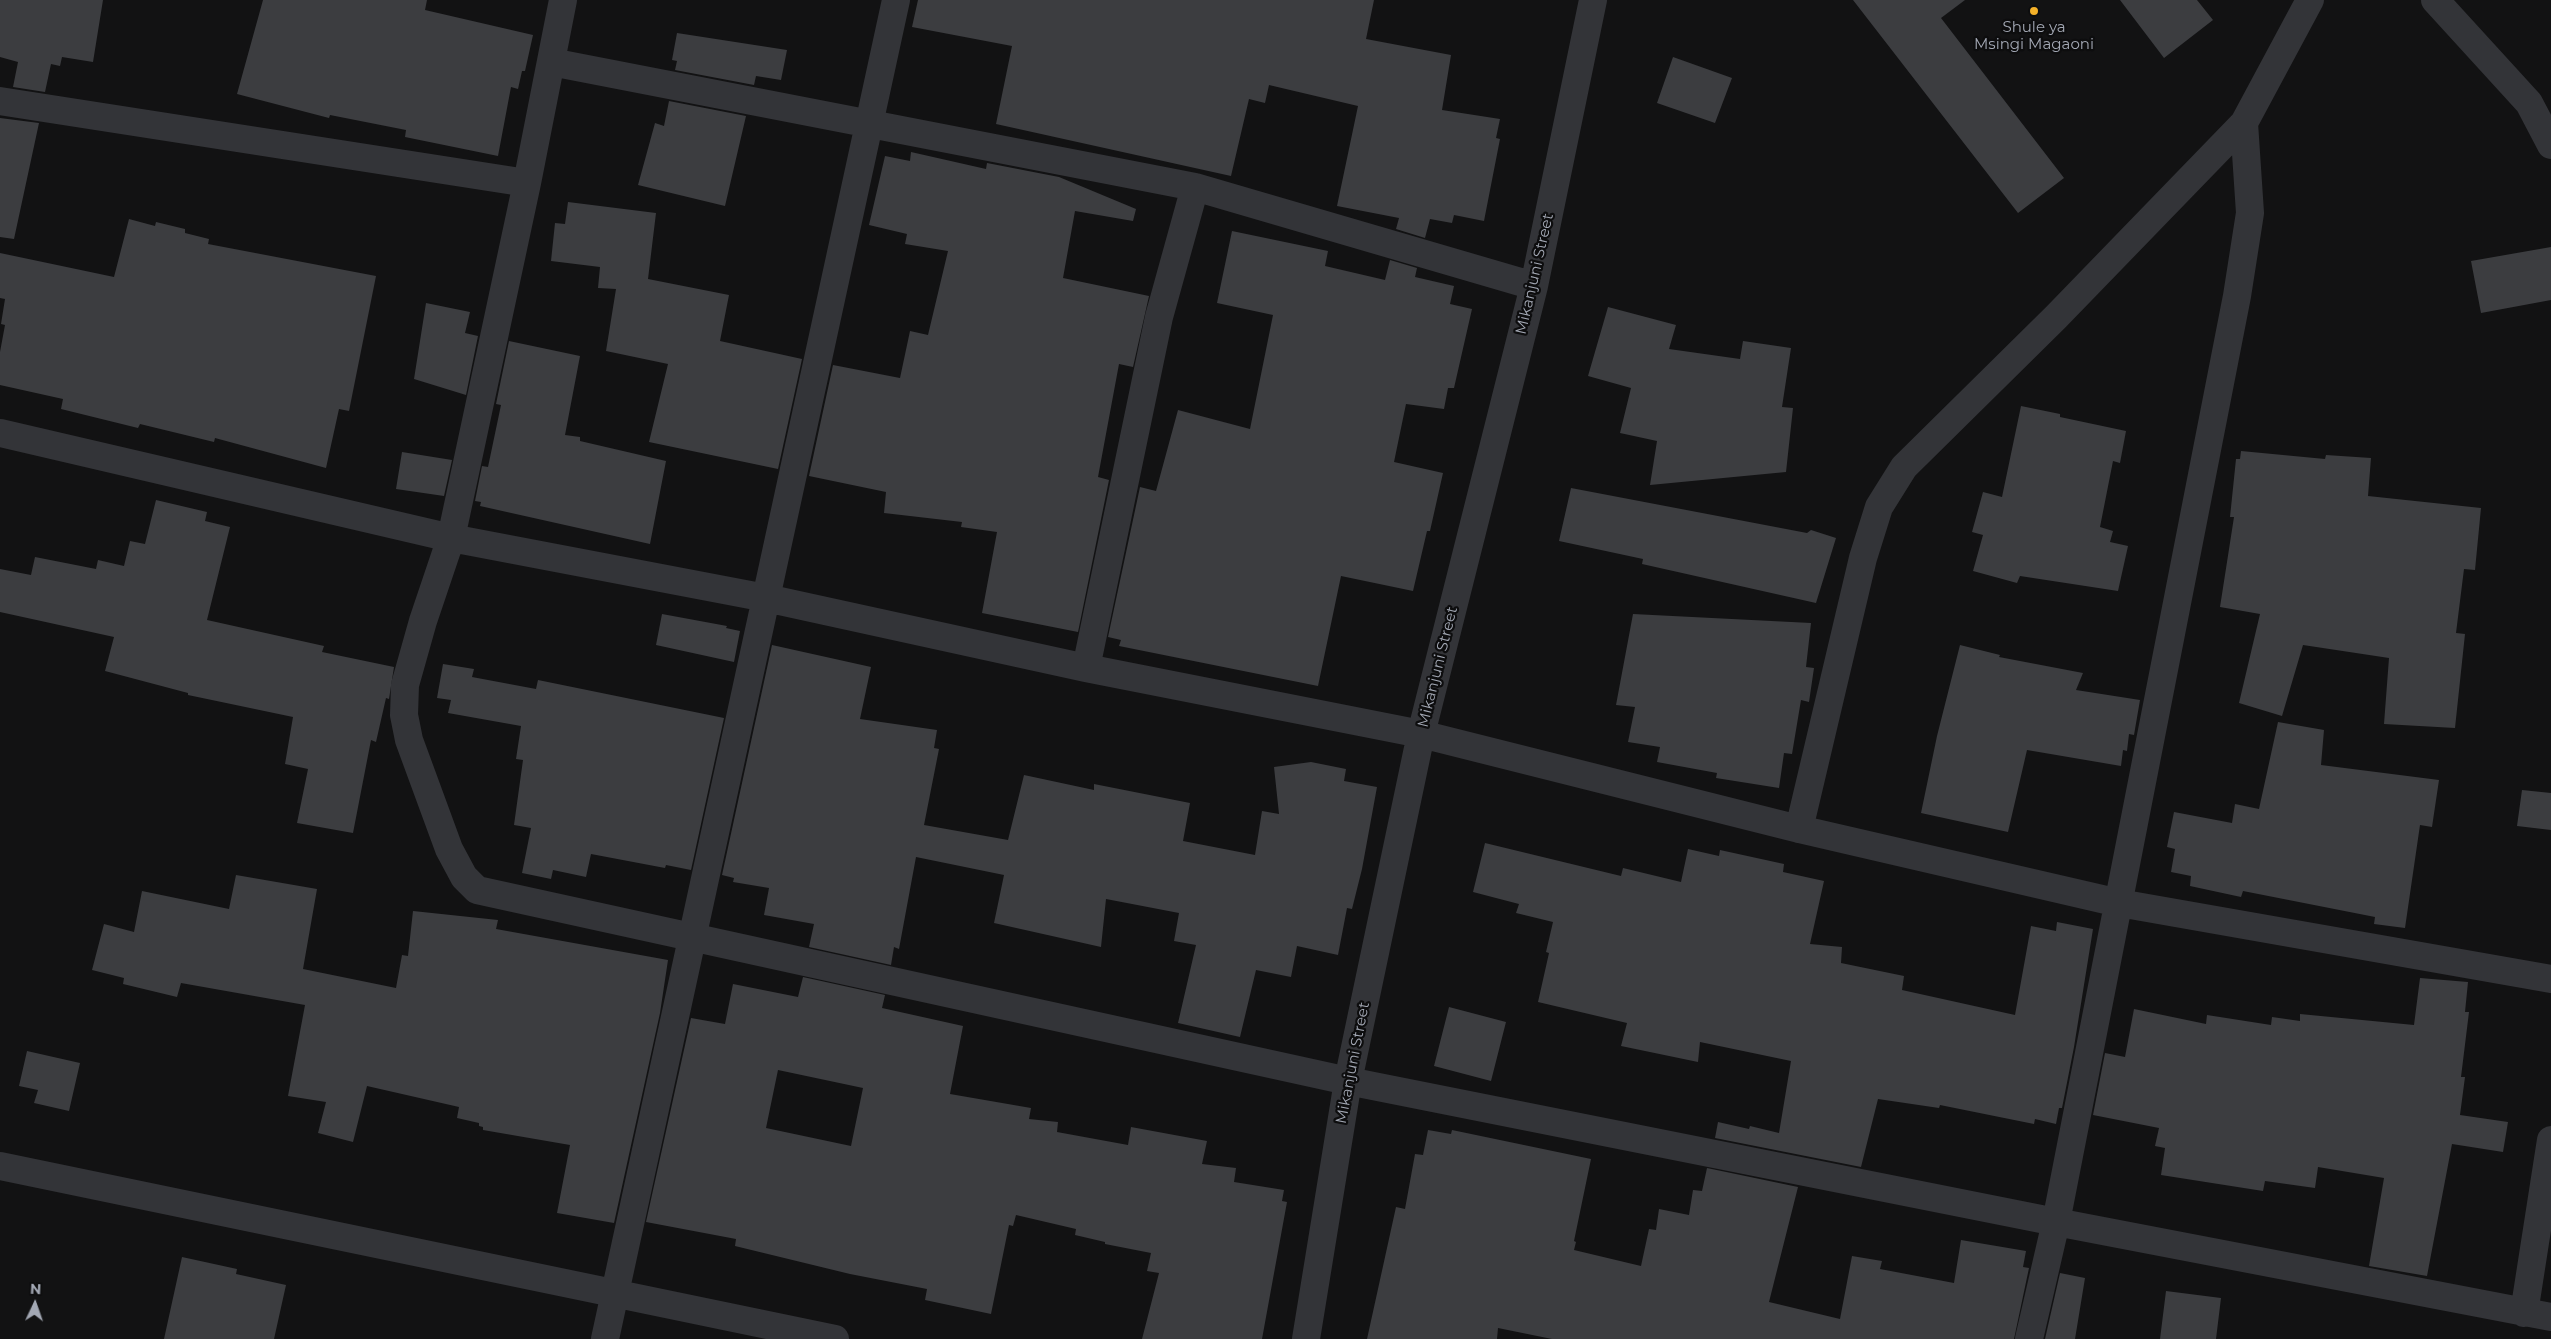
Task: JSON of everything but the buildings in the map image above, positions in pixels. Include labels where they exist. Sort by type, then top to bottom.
[{"type":"street","points":[[563,0],[527,183],[451,538],[418,636],[403,700],[408,740],[435,813],[464,877],[477,890],[1348,1081],[2056,1222],[2551,1317]]},
{"type":"street","points":[[605,1339],[896,0]]},
{"type":"street","name":"Mikanjuni Street","points":[[1306,1339],[1348,1081],[1421,734],[1534,286],[1593,0]]},
{"type":"street","points":[[1799,829],[1863,558],[1879,507],[1904,467],[2056,317],[2244,123],[2310,0]]},
{"type":"street","points":[[2435,0],[2529,103],[2551,145]]},
{"type":"street","points":[[551,62],[1195,187],[1534,286]]},
{"type":"street","points":[[0,100],[527,183]]},
{"type":"street","points":[[2029,1339],[2056,1222],[2237,296],[2250,213],[2244,123]]},
{"type":"street","points":[[1086,668],[1159,317],[1195,187]]},
{"type":"street","points":[[0,433],[451,538],[766,598],[1086,668],[1421,734],[1799,829],[2119,903],[2551,979]]},
{"type":"street","points":[[2524,1313],[2551,1140]]},
{"type":"street","points":[[0,1166],[835,1339]]},
{"type":"place","name":"Shule ya Msingi Magaoni","points":[[2034,11]]}]
